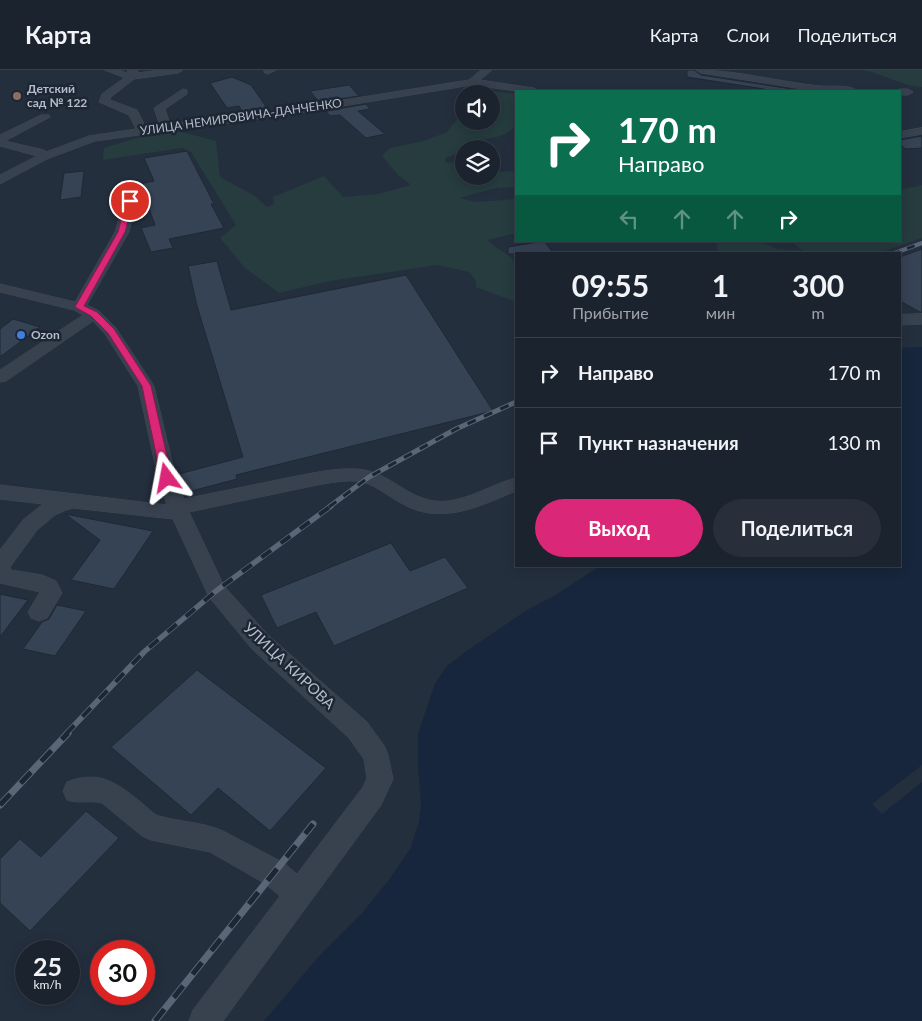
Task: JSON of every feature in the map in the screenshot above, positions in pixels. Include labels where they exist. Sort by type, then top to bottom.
[{"type":"street","points":[[110,70],[143,76],[178,70]]},
{"type":"street","name":"УЛИЦА НЕМИРОВИЧА-ДАНЧЕНКО","points":[[0,180],[44,157],[93,138],[287,112],[472,82],[487,70]]},
{"type":"street","points":[[701,70],[836,90]]},
{"type":"street","points":[[132,73],[106,96],[104,102],[124,107],[135,113],[139,117],[142,131]]},
{"type":"street","points":[[472,82],[527,90]]},
{"type":"street","points":[[166,127],[158,108],[183,92]]},
{"type":"street","points":[[0,139],[45,116]]},
{"type":"street","points":[[901,135],[922,131]]},
{"type":"street","points":[[64,136],[76,141],[77,144]]},
{"type":"street","points":[[0,143],[40,152],[44,157]]},
{"type":"street","points":[[0,155],[16,147]]},
{"type":"street","points":[[0,377],[86,310],[122,232],[130,201]]},
{"type":"street","points":[[0,288],[86,310]]},
{"type":"street","name":"УЛИЦА КИРОВА","points":[[86,310],[111,331],[146,386],[167,478],[178,510],[216,591],[260,642],[358,730],[376,755],[380,779],[372,796],[204,1021]]},
{"type":"street","points":[[901,320],[922,319]]},
{"type":"street","points":[[0,492],[73,501],[178,510],[332,476],[359,475],[381,481],[409,500],[428,507],[448,508],[471,502],[515,484]]},
{"type":"street","points":[[0,565],[30,524],[46,510],[73,501]]},
{"type":"street","points":[[0,569],[5,577],[42,583],[49,587],[51,593],[39,612]]},
{"type":"street","points":[[76,790],[94,789],[108,792],[152,827],[214,840],[274,873],[298,894]]},
{"type":"green space","points":[[863,70],[922,70],[922,87],[907,84]]},
{"type":"green space","points":[[500,92],[515,94],[515,127],[506,134],[487,139],[455,140],[455,154],[446,158],[445,162],[455,163],[455,185],[500,185],[500,172],[515,171],[515,187],[496,188],[459,198],[476,202],[515,199],[515,233],[488,240],[507,255],[515,264],[515,302],[476,287],[476,281],[469,272],[437,265],[330,281],[279,293],[244,267],[220,238],[236,225],[191,152],[182,148],[103,160],[104,148],[137,138],[178,131],[216,141],[220,177],[255,196],[267,207],[274,204],[273,197],[324,176],[343,197],[378,194],[411,185],[398,175],[382,156],[390,148],[424,141],[447,132],[455,122],[455,130],[500,130]]},
{"type":"green space","points":[[922,185],[922,238],[882,252],[718,252],[716,242],[762,242],[778,249],[803,251],[792,242],[901,242],[901,190]]},
{"type":"water","points":[[922,347],[922,1021],[264,1021],[320,955],[363,912],[388,881],[410,849],[419,822],[421,805],[418,733],[435,684],[446,667],[465,652],[527,610],[554,596],[598,567],[901,567],[901,348]]},
{"type":"pier","points":[[922,765],[922,782],[882,814],[872,804]]},
{"type":"building","points":[[687,70],[694,70],[701,75],[798,90],[763,90],[687,77]]},
{"type":"building","points":[[232,77],[251,85],[267,108],[242,111],[239,106],[227,108],[210,83]]},
{"type":"building","points":[[349,85],[359,96],[319,102],[310,91]]},
{"type":"building","points":[[366,104],[370,109],[358,111],[385,134],[366,138],[340,115],[330,116],[326,111]]},
{"type":"building","points":[[922,136],[922,148],[906,149],[901,146],[901,140]]},
{"type":"building","points":[[187,151],[224,228],[169,239],[173,248],[151,252],[141,228],[155,225],[140,184],[154,181],[144,158]]},
{"type":"building","points":[[84,171],[81,197],[60,200],[64,173]]},
{"type":"building","points":[[545,242],[552,252],[515,252],[515,254],[508,254],[508,247]]},
{"type":"building","points":[[922,249],[922,312],[901,302],[901,257]]},
{"type":"building","points":[[217,261],[231,310],[406,275],[493,411],[236,475],[237,479],[184,493],[179,474],[243,457],[197,306],[188,266]]},
{"type":"building","points":[[13,319],[40,327],[0,357],[0,329]]},
{"type":"building","points":[[65,514],[153,531],[114,589],[71,580],[100,540]]},
{"type":"building","points":[[391,543],[410,571],[445,557],[468,588],[334,646],[316,612],[277,628],[261,595]]},
{"type":"building","points":[[0,594],[28,600],[0,637]]},
{"type":"building","points":[[57,605],[86,611],[55,656],[23,649],[42,622],[49,619]]},
{"type":"building","points":[[197,670],[326,768],[270,831],[218,788],[191,815],[111,747]]},
{"type":"building","points":[[86,811],[119,838],[30,931],[0,903],[0,859],[20,839],[41,857]]},
{"type":"railway","points":[[897,252],[922,243]]},
{"type":"railway","points":[[329,507],[369,477],[456,429],[515,402]]},
{"type":"railway","points":[[66,734],[144,652],[216,591],[331,506]]},
{"type":"railway","points":[[0,805],[68,733]]},
{"type":"railway","points":[[155,1021],[313,824]]},
{"type":"place","name":"Детский сад № 122","points":[[17,96]]},
{"type":"place","name":"Ozon","points":[[21,335]]},
{"type":"route","points":[[130,201],[122,232],[79,307],[94,314],[111,331],[146,386],[167,478]]}]
